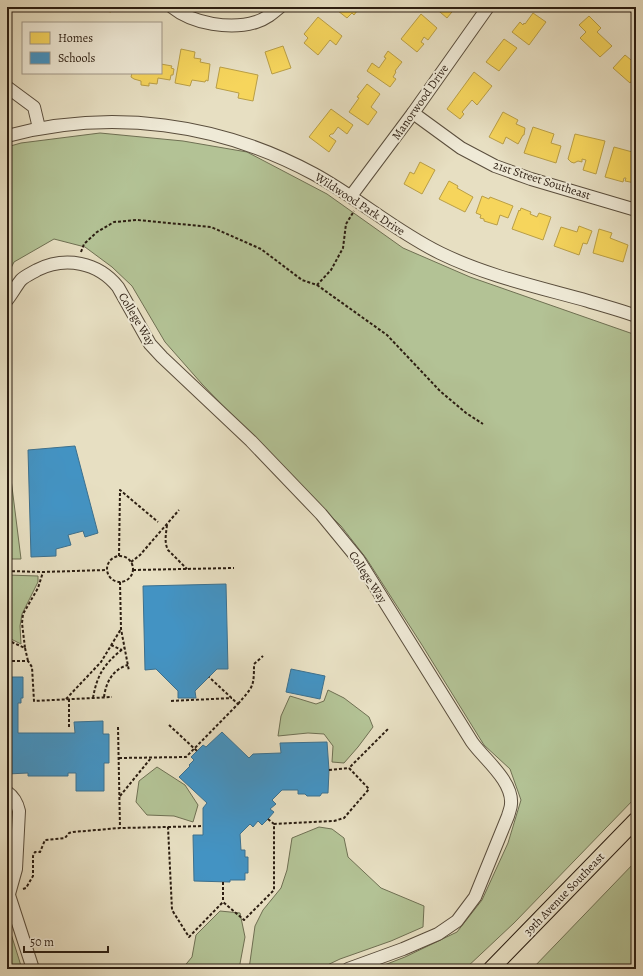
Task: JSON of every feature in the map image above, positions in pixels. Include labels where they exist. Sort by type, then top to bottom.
[{"type":"main road","name":"39th Avenue Southeast","points":[[491,969],[636,820]]},
{"type":"street","points":[[172,7],[199,20],[233,25],[244,25],[265,18],[280,7]]},
{"type":"street","name":"Manorwood Drive","points":[[355,199],[413,113],[488,7]]},
{"type":"street","points":[[7,88],[34,107],[39,128]]},
{"type":"street","name":"21st Street Southeast","points":[[413,113],[461,148],[495,166],[531,179],[636,210]]},
{"type":"street","name":"Wildwood Park Drive","points":[[7,136],[39,128],[102,122],[135,122],[170,125],[208,132],[287,160],[314,174],[355,199],[419,242],[464,264],[498,276],[636,316]]},
{"type":"street","name":"College Way","points":[[7,300],[22,279],[51,264],[61,262],[78,263],[103,273],[112,280],[118,287],[150,344],[246,437],[321,514],[358,559],[472,742],[498,772],[507,785],[511,796],[508,816],[474,897],[457,920],[438,934],[403,949],[348,969]]},
{"type":"street","points":[[7,792],[17,803],[19,811],[16,869],[8,891],[33,969]]},
{"type":"path","points":[[318,285],[331,270],[343,248],[346,224],[355,199]]},
{"type":"path","points":[[78,263],[84,244],[97,232],[114,222],[137,220],[211,227],[261,249],[302,280],[318,285],[387,335],[440,391],[466,413],[483,424]]},
{"type":"path","points":[[119,556],[120,490],[158,522]]},
{"type":"path","points":[[131,562],[140,555],[179,510]]},
{"type":"path","points":[[167,524],[166,547],[187,569]]},
{"type":"path","points":[[119,556],[128,559],[131,562],[133,570],[129,579],[120,582],[111,579],[106,570],[110,560],[119,556]]},
{"type":"path","points":[[133,570],[234,568]]},
{"type":"path","points":[[7,570],[44,572],[106,570]]},
{"type":"path","points":[[44,572],[38,588],[23,614],[22,622],[25,648],[28,661],[32,667],[34,700],[112,697]]},
{"type":"path","points":[[120,582],[123,649],[129,671]]},
{"type":"path","points":[[69,727],[68,699],[101,662],[121,629]]},
{"type":"path","points":[[7,640],[25,648]]},
{"type":"path","points":[[111,644],[123,649]]},
{"type":"path","points":[[93,698],[95,685],[99,674],[105,666],[123,649]]},
{"type":"path","points":[[119,758],[186,757],[196,750],[252,688],[254,682],[254,664],[263,656]]},
{"type":"path","points":[[7,661],[28,661]]},
{"type":"path","points":[[104,697],[107,682],[120,667],[128,665]]},
{"type":"path","points":[[209,677],[238,704]]},
{"type":"path","points":[[171,701],[232,698]]},
{"type":"path","points":[[169,724],[196,750]]},
{"type":"path","points":[[118,727],[120,828]]},
{"type":"path","points":[[329,770],[349,768],[388,729]]},
{"type":"path","points":[[119,797],[151,758]]},
{"type":"path","points":[[268,819],[274,824],[334,821],[344,818],[369,789],[349,768]]},
{"type":"path","points":[[223,902],[244,920],[274,890],[274,824]]},
{"type":"path","points":[[16,869],[23,890],[26,888],[33,876],[33,856],[35,852],[40,852],[45,840],[65,838],[69,833],[73,832],[120,828],[203,826]]},
{"type":"path","points":[[168,827],[172,910],[189,937],[223,902],[223,882]]},
{"type":"green space","points":[[100,133],[183,141],[247,152],[327,194],[403,248],[470,277],[636,335],[636,797],[514,923],[465,969],[374,969],[405,957],[457,932],[482,900],[508,843],[521,800],[510,769],[484,745],[366,558],[341,526],[298,484],[202,384],[165,342],[132,286],[112,267],[85,247],[54,239],[14,262],[7,276],[7,147],[21,143]]},
{"type":"green space","points":[[7,447],[21,559],[7,559]]},
{"type":"green space","points":[[7,575],[38,576],[38,582],[22,614],[20,626],[21,644],[7,637]]},
{"type":"green space","points":[[328,690],[344,698],[369,717],[373,727],[344,763],[332,762],[333,746],[324,734],[308,733],[278,736],[281,716],[290,696],[316,704],[324,701]]},
{"type":"green space","points":[[157,767],[185,785],[198,805],[193,822],[174,816],[147,815],[136,802],[139,781]]},
{"type":"green space","points":[[319,827],[332,829],[344,838],[348,857],[381,888],[424,906],[423,927],[391,941],[340,959],[319,969],[249,969],[255,926],[263,910],[281,888],[287,870],[292,838]]},
{"type":"green space","points":[[636,861],[636,969],[532,969]]},
{"type":"green space","points":[[220,911],[240,913],[245,937],[239,969],[182,969],[192,957],[196,935]]},
{"type":"green space","points":[[7,921],[22,969],[7,969]]},
{"type":"building: Homes","points":[[89,7],[112,7],[111,12]]},
{"type":"building: Homes","points":[[333,7],[360,7],[354,15],[352,13],[347,18]]},
{"type":"building: Homes","points":[[434,7],[456,7],[447,18]]},
{"type":"building: Homes","points":[[533,13],[546,22],[529,45],[512,32],[520,22],[523,25],[524,23],[525,24]]},
{"type":"building: Homes","points":[[421,14],[437,28],[428,40],[424,37],[421,42],[424,44],[417,52],[401,39]]},
{"type":"building: Homes","points":[[589,16],[601,28],[597,32],[612,46],[600,57],[580,38],[586,32],[579,25]]},
{"type":"building: Homes","points":[[318,17],[342,36],[336,45],[330,40],[318,55],[304,43],[308,38],[304,34]]},
{"type":"building: Homes","points":[[504,39],[517,48],[499,71],[486,62]]},
{"type":"building: Homes","points":[[283,46],[291,68],[272,74],[265,52]]},
{"type":"building: Homes","points":[[181,49],[195,52],[194,58],[201,59],[200,62],[210,64],[208,81],[192,80],[190,86],[175,83]]},
{"type":"building: Homes","points":[[388,51],[402,62],[395,71],[396,72],[393,77],[396,79],[390,87],[367,71],[372,63],[379,68],[386,58],[384,57]]},
{"type":"building: Homes","points":[[625,55],[636,64],[636,80],[634,78],[630,83],[613,68]]},
{"type":"building: Homes","points":[[162,64],[172,66],[171,68],[174,69],[170,80],[158,78],[157,84],[149,83],[149,86],[141,85],[141,81],[131,77],[132,74],[162,74]]},
{"type":"building: Homes","points":[[220,67],[258,75],[253,101],[238,98],[239,93],[216,88]]},
{"type":"building: Homes","points":[[474,72],[492,86],[477,105],[472,100],[462,112],[464,114],[460,119],[447,109]]},
{"type":"building: Homes","points":[[367,84],[380,94],[371,107],[377,112],[368,125],[349,112],[359,98],[357,97]]},
{"type":"building: Homes","points":[[331,109],[353,125],[347,134],[338,127],[333,134],[329,136],[336,141],[329,152],[309,137]]},
{"type":"building: Homes","points":[[503,112],[518,120],[516,124],[525,128],[524,135],[518,144],[506,137],[503,144],[489,137]]},
{"type":"building: Homes","points":[[533,127],[554,134],[551,143],[561,146],[556,163],[524,153]]},
{"type":"building: Homes","points":[[575,134],[605,141],[596,174],[583,170],[586,160],[582,159],[582,162],[578,161],[574,163],[568,159]]},
{"type":"building: Homes","points":[[614,147],[636,153],[635,183],[625,181],[626,178],[624,178],[623,182],[605,177]]},
{"type":"building: Homes","points":[[420,162],[435,170],[422,194],[404,184],[410,172],[414,174]]},
{"type":"building: Homes","points":[[449,181],[458,186],[457,188],[473,197],[465,212],[439,199]]},
{"type":"building: Homes","points":[[482,196],[489,199],[490,197],[513,206],[508,218],[500,215],[497,225],[484,221],[484,219],[480,218],[481,215],[476,213]]},
{"type":"building: Homes","points":[[521,208],[531,212],[530,214],[537,217],[539,213],[551,217],[543,240],[512,229]]},
{"type":"building: Homes","points":[[579,226],[592,231],[587,244],[583,243],[579,255],[554,246],[561,227],[577,232]]},
{"type":"building: Homes","points":[[599,229],[612,233],[610,238],[628,245],[623,262],[593,253]]},
{"type":"building: Schools","points":[[75,446],[98,533],[85,537],[83,531],[68,535],[71,545],[56,549],[56,556],[31,557],[28,450]]},
{"type":"building: Schools","points":[[226,584],[228,669],[217,669],[195,691],[196,698],[178,698],[178,691],[156,669],[145,670],[143,586]]},
{"type":"building: Schools","points":[[291,669],[325,676],[320,699],[286,692]]},
{"type":"building: Schools","points":[[7,677],[23,677],[23,698],[21,698],[21,703],[18,703],[18,733],[75,733],[74,722],[103,721],[103,734],[109,734],[109,763],[104,763],[104,791],[76,791],[76,773],[68,773],[68,776],[28,776],[28,773],[7,774]]},
{"type":"building: Schools","points":[[222,732],[249,758],[253,754],[281,753],[280,743],[327,742],[329,770],[328,793],[322,793],[320,796],[307,796],[305,794],[298,794],[298,790],[282,790],[272,800],[276,804],[270,809],[274,812],[268,819],[262,825],[258,821],[253,827],[250,824],[240,834],[241,850],[245,850],[245,857],[248,857],[248,873],[245,873],[245,880],[230,880],[230,882],[194,881],[193,835],[203,835],[203,808],[207,803],[179,777],[194,760],[191,757],[203,745],[206,747]]}]
